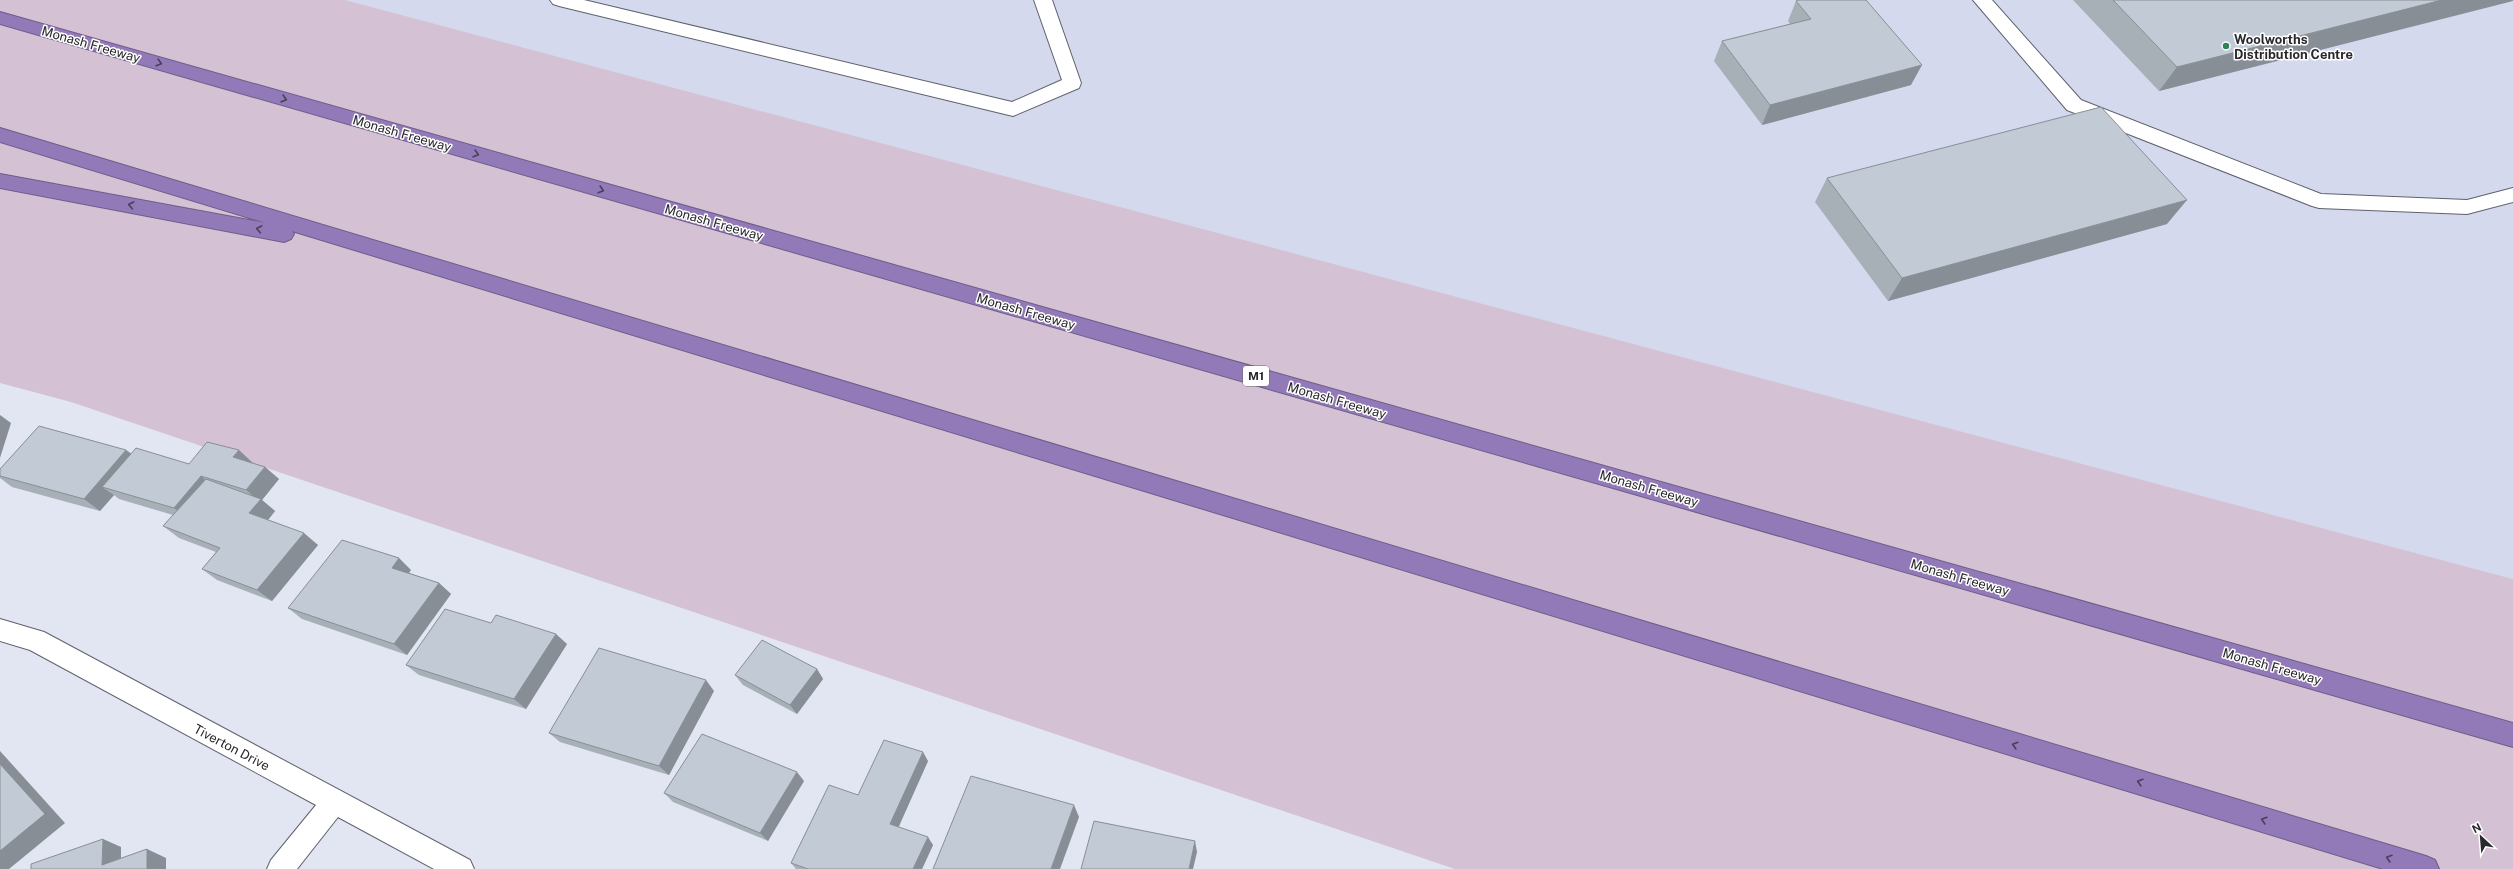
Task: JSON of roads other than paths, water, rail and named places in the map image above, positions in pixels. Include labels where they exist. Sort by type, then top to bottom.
[{"type":"highway","name":"Monash Freeway","points":[[0,18],[2513,735]]},
{"type":"highway","points":[[0,135],[2426,869]]},
{"type":"highway","points":[[0,181],[393,255]]},
{"type":"street","points":[[559,0],[1013,109],[1072,83],[1042,0]]},
{"type":"street","points":[[1982,0],[2074,105],[2319,201],[2467,207],[2513,195]]},
{"type":"street","name":"Tiverton Drive","points":[[0,630],[35,640],[461,869]]},
{"type":"street","points":[[280,869],[334,802]]},
{"type":"place","name":"Woolworths Distribution Centre","points":[[2226,46]]}]
